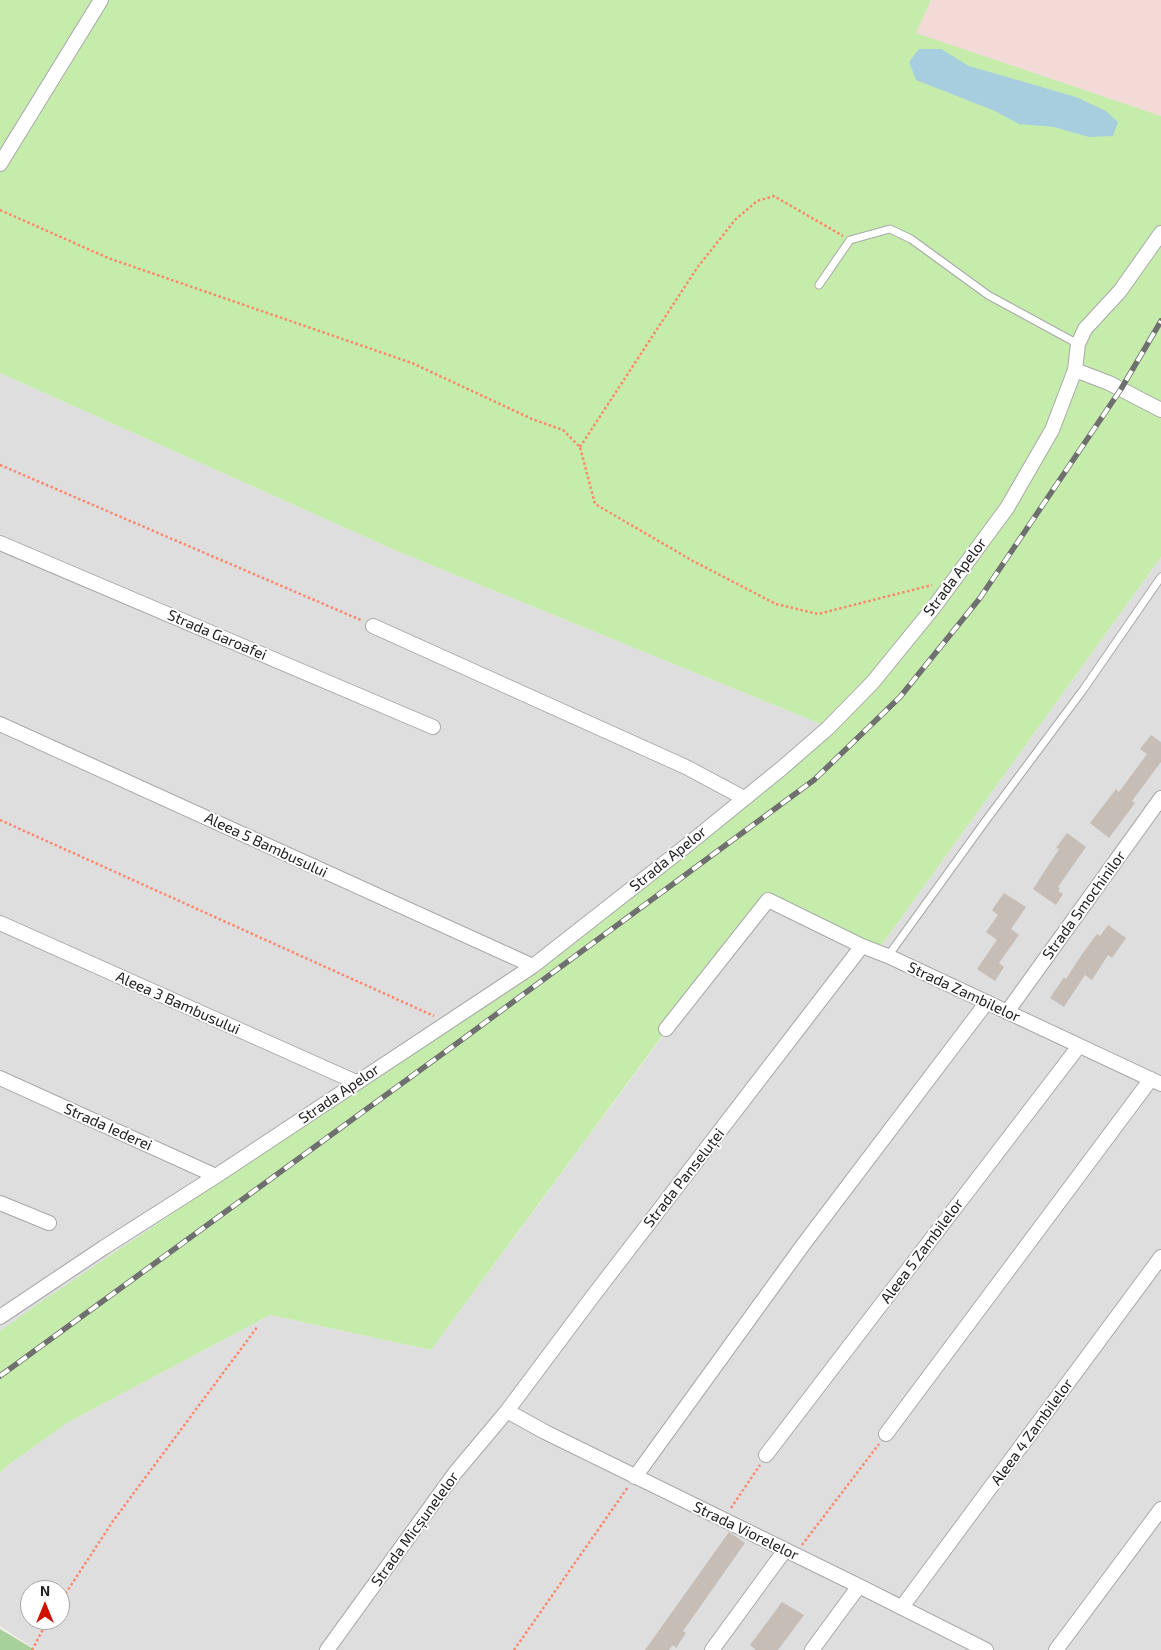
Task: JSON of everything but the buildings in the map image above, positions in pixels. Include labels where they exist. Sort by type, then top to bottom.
[{"type":"street","points":[[0,164],[101,0]]},
{"type":"street","name":"Strada Apelor","points":[[0,1317],[533,966],[782,768],[828,728],[867,688],[934,607],[1007,508],[1052,430],[1075,370],[1078,344],[1086,329],[1120,291],[1161,233]]},
{"type":"street","points":[[1075,370],[1109,383],[1161,410]]},
{"type":"street","name":"Strada Garoafei","points":[[0,543],[434,727]]},
{"type":"street","points":[[373,626],[686,767],[744,798]]},
{"type":"street","name":"Aleea 5 Bambusului","points":[[0,724],[533,966]]},
{"type":"street","name":"Strada Smochinilor","points":[[1007,1012],[1161,798]]},
{"type":"street","name":"Strada Zambilelor","points":[[666,1029],[768,900],[862,946],[888,956],[1156,1082]]},
{"type":"street","name":"Aleea 3 Bambusului","points":[[0,923],[356,1082]]},
{"type":"street","name":"Strada Panseluței","points":[[507,1411],[862,946]]},
{"type":"street","points":[[635,1477],[803,1245],[987,1002]]},
{"type":"street","name":"Aleea 5 Zambilelor","points":[[766,1455],[1079,1046]]},
{"type":"street","name":"Strada Iederei","points":[[0,1078],[216,1176]]},
{"type":"street","points":[[886,1434],[1156,1082]]},
{"type":"street","points":[[0,1203],[49,1223]]},
{"type":"street","name":"Aleea 4 Zambilelor","points":[[902,1608],[1161,1257]]},
{"type":"street","name":"Strada Viorelelor","points":[[507,1411],[635,1477],[986,1650]]},
{"type":"street","name":"Strada Micșunelelor","points":[[327,1650],[455,1473],[507,1411]]},
{"type":"street","points":[[1056,1650],[1161,1509]]},
{"type":"street","points":[[712,1650],[790,1552]]},
{"type":"street","points":[[812,1650],[859,1586]]},
{"type":"lane","points":[[819,285],[850,240],[890,229],[912,240],[988,295],[1078,344]]},
{"type":"lane","points":[[888,956],[1083,690],[1161,577]]},
{"type":"path","points":[[580,446],[697,268],[735,220],[758,201],[774,196],[850,240]]},
{"type":"path","points":[[0,210],[108,258],[412,363],[532,419],[563,430],[580,446],[595,504],[693,561],[776,604],[818,614],[953,580]]},
{"type":"path","points":[[0,465],[373,626]]},
{"type":"path","points":[[0,820],[447,1022]]},
{"type":"path","points":[[70,1587],[113,1521],[258,1326]]},
{"type":"path","points":[[790,1552],[886,1434]]},
{"type":"path","points":[[723,1520],[766,1455]]},
{"type":"path","points":[[514,1650],[635,1477]]},
{"type":"path","points":[[32,1650],[43,1630]]},
{"type":"shaded area","points":[[931,0],[1161,0],[1161,116],[915,33]]},
{"type":"shaded area","points":[[0,373],[397,551],[833,729],[761,794],[576,942],[0,1331]]},
{"type":"shaded area","points":[[1161,557],[1161,1650],[36,1650],[0,1626],[0,1473],[7,1466],[67,1423],[270,1315],[431,1350],[761,903],[881,946]]},
{"type":"green space","points":[[0,0],[931,0],[916,33],[1161,116],[1161,557],[881,946],[760,903],[431,1350],[270,1315],[67,1423],[0,1473],[0,1331],[576,942],[761,794],[833,729],[397,551],[0,373]]},
{"type":"green space","points":[[0,1629],[35,1650],[0,1650]]},
{"type":"water","points":[[919,49],[941,49],[969,66],[1076,97],[1106,111],[1118,122],[1113,136],[1089,137],[1054,127],[1019,124],[995,111],[916,80],[909,62]]},
{"type":"railway","points":[[0,1376],[456,1044],[814,780],[900,697],[980,598],[1121,389],[1161,321]]}]
